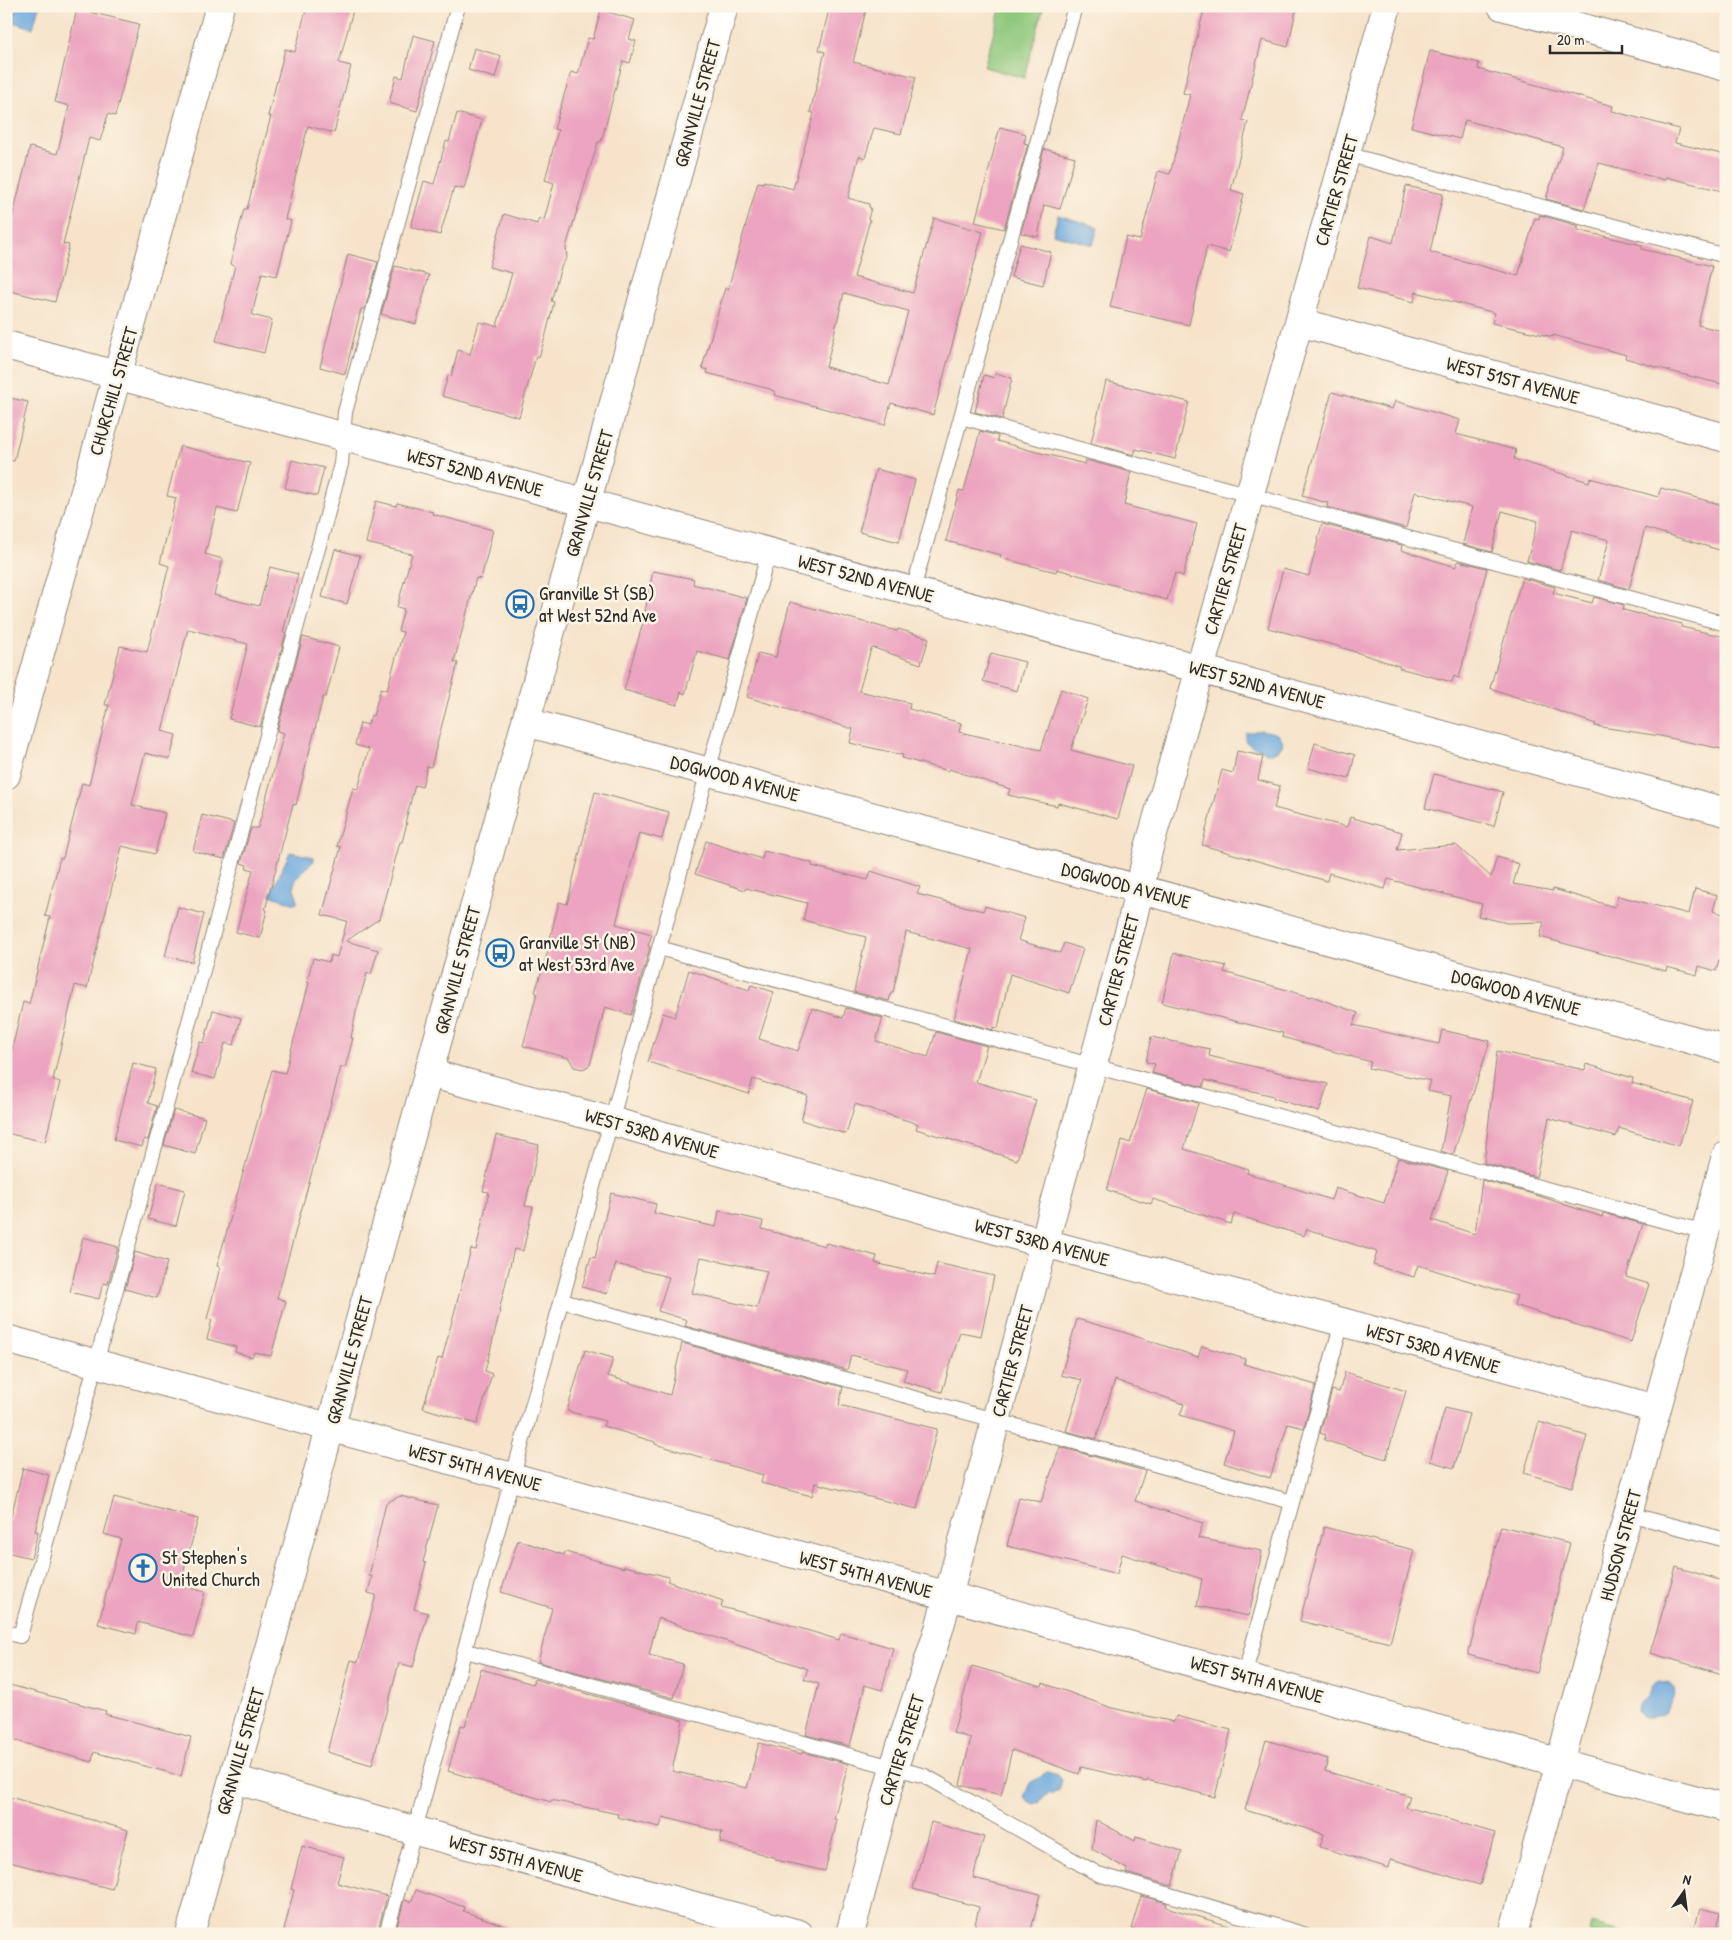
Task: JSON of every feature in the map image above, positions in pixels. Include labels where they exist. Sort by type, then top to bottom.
[{"type":"main road","name":"CHURCHILL STREET","points":[[6,775],[220,6]]},
{"type":"main road","name":"GRANVILLE STREET","points":[[190,1934],[724,6]]},
{"type":"main road","name":"CARTIER STREET","points":[[850,1934],[894,1767],[948,1596],[1093,1067],[1148,851],[1387,6]]},
{"type":"main road","points":[[1502,6],[1726,67]]},
{"type":"main road","name":"WEST 51ST AVENUE","points":[[1299,322],[1726,438]]},
{"type":"main road","name":"WEST 52ND AVENUE","points":[[6,345],[1726,812]]},
{"type":"main road","name":"DOGWOOD AVENUE","points":[[526,722],[1726,1049]]},
{"type":"main road","name":"WEST 53RD AVENUE","points":[[428,1073],[611,1121],[1044,1243],[1342,1322],[1656,1409]]},
{"type":"main road","name":"HUDSON STREET","points":[[1513,1934],[1726,1156]]},
{"type":"main road","name":"WEST 54TH AVENUE","points":[[6,1339],[1726,1808]]},
{"type":"main road","name":"WEST 55TH AVENUE","points":[[233,1779],[416,1831],[800,1934]]},
{"type":"lane","points":[[6,1632],[20,1636],[96,1363],[341,464],[345,412],[458,6]]},
{"type":"lane","points":[[913,590],[1075,6]]},
{"type":"lane","points":[[1346,154],[1726,256]]},
{"type":"lane","points":[[961,417],[1726,624]]},
{"type":"lane","points":[[386,1934],[466,1651],[769,552]]},
{"type":"lane","points":[[659,948],[1705,1232]]},
{"type":"lane","points":[[562,1300],[1292,1502]]},
{"type":"lane","points":[[1244,1676],[1342,1322]]},
{"type":"lane","points":[[1629,1514],[1726,1540]]},
{"type":"lane","points":[[466,1651],[925,1776],[1098,1874],[1303,1934]]},
{"type":"green space","points":[[1001,6],[1044,6],[1024,78],[984,67]]},
{"type":"green space","points":[[1592,1924],[1627,1934],[1589,1934]]},
{"type":"water","points":[[17,6],[39,6],[33,28],[13,22]]},
{"type":"water","points":[[1058,215],[1098,227],[1093,245],[1053,234]]},
{"type":"water","points":[[1261,730],[1277,734],[1281,737],[1282,744],[1278,750],[1266,753],[1247,743],[1245,740],[1246,733]]},
{"type":"water","points":[[290,852],[314,857],[314,861],[301,873],[294,884],[297,897],[297,903],[295,904],[270,895]]},
{"type":"water","points":[[1659,1682],[1671,1684],[1675,1695],[1665,1714],[1643,1719],[1637,1711],[1639,1705]]},
{"type":"water","points":[[1047,1772],[1058,1775],[1062,1780],[1059,1790],[1045,1796],[1034,1805],[1028,1802],[1024,1797],[1030,1783]]},
{"type":"building","points":[[307,6],[354,6],[339,63],[351,66],[334,133],[308,126],[285,219],[291,221],[277,276],[262,273],[252,315],[272,320],[264,353],[216,341],[235,266],[230,264],[244,209],[247,209],[271,116],[268,116],[285,49],[295,52]]},
{"type":"building","points":[[830,6],[867,6],[853,62],[916,77],[901,134],[874,128],[865,158],[859,156],[848,198],[869,204],[871,208],[868,219],[870,220],[854,277],[913,293],[934,218],[983,232],[933,415],[891,403],[885,425],[774,395],[775,392],[770,389],[707,373],[708,370],[702,368],[725,288],[728,289],[758,182],[763,183],[764,181],[793,189],[814,113],[810,112],[825,52],[819,50]],"holes":[[[844,293],[908,311],[889,385],[826,367]]]},
{"type":"building","points":[[1205,6],[1297,6],[1288,47],[1262,40],[1242,120],[1248,122],[1231,190],[1244,194],[1229,252],[1207,246],[1189,325],[1110,307],[1126,237],[1140,240],[1158,171],[1170,174],[1190,95],[1183,93]]},
{"type":"building","points":[[77,9],[139,24],[115,116],[108,114],[100,141],[89,138],[63,244],[69,245],[55,302],[6,290],[6,229],[9,230],[30,147],[57,154],[69,106],[55,102]]},
{"type":"building","points":[[601,10],[635,20],[629,39],[636,41],[630,63],[623,61],[601,142],[598,142],[566,247],[567,257],[561,267],[551,301],[554,302],[545,338],[539,357],[536,356],[519,417],[442,396],[448,376],[451,377],[458,350],[470,354],[479,322],[497,326],[512,273],[489,267],[504,214],[537,224],[539,218],[544,220],[554,183],[545,180],[558,130],[554,129],[571,72],[578,74],[588,38],[593,39]]},
{"type":"building","points":[[413,35],[435,41],[417,111],[389,103],[396,76],[403,78]]},
{"type":"building","points":[[474,48],[501,56],[495,78],[468,70]]},
{"type":"building","points":[[1430,51],[1479,63],[1478,69],[1613,106],[1612,111],[1679,129],[1675,143],[1726,155],[1726,192],[1666,177],[1665,180],[1599,163],[1584,209],[1546,199],[1563,147],[1465,120],[1460,139],[1411,127]]},
{"type":"building","points":[[457,113],[482,120],[464,189],[454,187],[440,235],[411,227],[424,181],[434,184],[446,141],[449,142]]},
{"type":"building","points":[[1000,127],[1026,134],[1024,143],[1028,144],[1004,229],[975,222]]},
{"type":"building","points":[[1044,149],[1075,157],[1060,209],[1044,205],[1038,237],[1021,233]]},
{"type":"building","points":[[1406,186],[1443,194],[1430,252],[1518,276],[1535,218],[1539,219],[1540,215],[1579,226],[1577,230],[1642,245],[1642,249],[1712,266],[1698,325],[1726,332],[1726,385],[1625,358],[1626,355],[1553,335],[1553,337],[1492,323],[1495,313],[1416,292],[1414,302],[1357,288],[1371,236],[1393,243]]},
{"type":"building","points":[[1020,244],[1051,252],[1043,285],[1011,277]]},
{"type":"building","points":[[348,254],[378,262],[365,309],[361,309],[345,374],[320,367]]},
{"type":"building","points":[[395,266],[429,275],[416,324],[381,314]]},
{"type":"building","points":[[996,373],[1012,378],[1002,419],[975,412],[984,375],[994,378]]},
{"type":"building","points":[[1106,381],[1189,402],[1175,459],[1136,449],[1134,455],[1091,443]]},
{"type":"building","points":[[1332,392],[1392,409],[1395,401],[1460,420],[1456,434],[1516,450],[1514,459],[1589,482],[1590,478],[1658,497],[1661,488],[1726,506],[1726,552],[1645,528],[1629,589],[1598,580],[1609,540],[1572,530],[1560,570],[1527,561],[1538,521],[1502,511],[1492,552],[1463,544],[1472,507],[1415,492],[1406,528],[1327,507],[1328,503],[1302,496]]},
{"type":"building","points":[[6,397],[28,402],[14,461],[6,460]]},
{"type":"building","points":[[980,431],[998,436],[997,441],[1033,451],[1085,464],[1086,460],[1131,472],[1124,505],[1197,524],[1183,576],[1175,573],[1167,600],[1057,569],[1056,572],[1000,558],[1001,555],[946,541],[959,490],[964,491]]},
{"type":"building","points":[[180,446],[250,463],[237,513],[217,508],[205,554],[223,559],[214,595],[259,606],[270,567],[298,574],[283,632],[286,633],[260,727],[229,719],[248,644],[188,629],[162,731],[176,735],[170,759],[145,753],[132,805],[165,813],[155,854],[122,846],[87,988],[75,985],[53,1080],[60,1082],[45,1142],[6,1133],[6,1074],[23,1002],[29,1004],[50,917],[45,916],[60,858],[63,858],[82,783],[89,785],[109,705],[105,705],[120,646],[147,652],[169,566],[160,563],[176,498],[167,496]]},
{"type":"building","points":[[292,460],[324,468],[317,496],[285,488]]},
{"type":"building","points":[[876,469],[915,480],[899,542],[859,532]]},
{"type":"building","points":[[376,501],[396,506],[397,503],[493,530],[481,579],[476,578],[454,662],[458,663],[431,767],[427,766],[422,787],[415,785],[402,842],[400,842],[379,919],[346,941],[378,950],[371,974],[367,973],[356,1012],[351,1038],[353,1038],[345,1068],[341,1067],[277,1298],[286,1301],[271,1356],[254,1352],[252,1357],[235,1352],[236,1347],[207,1339],[212,1320],[207,1319],[220,1267],[217,1266],[272,1070],[285,1073],[309,983],[307,982],[313,958],[329,962],[331,955],[337,957],[347,921],[322,915],[341,847],[337,846],[353,788],[358,789],[369,749],[355,745],[360,723],[368,725],[371,715],[373,716],[381,688],[387,690],[403,632],[398,631],[404,609],[397,607],[412,554],[366,543]]},
{"type":"building","points":[[1322,524],[1402,545],[1401,550],[1456,567],[1458,561],[1487,568],[1459,678],[1454,676],[1452,682],[1399,668],[1399,666],[1334,645],[1268,628],[1283,569],[1309,576]]},
{"type":"building","points":[[335,549],[360,556],[347,604],[322,597]]},
{"type":"building","points":[[653,571],[694,579],[693,584],[747,598],[730,660],[697,651],[685,694],[681,692],[677,705],[624,690],[643,622]]},
{"type":"building","points":[[1522,578],[1555,587],[1553,593],[1592,603],[1594,597],[1624,605],[1623,610],[1682,624],[1681,627],[1726,637],[1726,730],[1722,749],[1660,736],[1595,726],[1596,724],[1490,688]]},
{"type":"building","points":[[790,602],[929,638],[921,664],[874,648],[871,649],[859,691],[910,703],[909,709],[961,723],[959,732],[1041,750],[1061,689],[1088,699],[1071,750],[1132,766],[1118,819],[1058,803],[1057,806],[1008,795],[1010,789],[949,769],[948,771],[902,758],[903,755],[850,743],[853,729],[747,697],[758,653],[776,657]]},
{"type":"building","points":[[303,637],[339,647],[326,697],[323,697],[296,805],[293,804],[265,910],[267,910],[260,938],[236,932],[253,870],[246,868],[247,865],[241,863],[251,828],[258,828],[284,733],[277,731]]},
{"type":"building","points":[[991,653],[1025,662],[1017,691],[983,681]]},
{"type":"building","points":[[1315,743],[1355,755],[1349,779],[1308,768]]},
{"type":"building","points":[[1237,751],[1263,756],[1258,780],[1280,786],[1274,808],[1347,827],[1350,817],[1402,832],[1397,850],[1456,845],[1491,877],[1497,857],[1519,864],[1513,884],[1553,891],[1553,889],[1615,907],[1618,896],[1689,914],[1695,889],[1717,895],[1713,911],[1726,915],[1726,963],[1719,961],[1716,971],[1699,966],[1697,975],[1667,967],[1666,971],[1540,937],[1544,922],[1507,923],[1478,916],[1482,904],[1388,879],[1385,889],[1329,873],[1327,881],[1202,845],[1222,770],[1233,773]]},
{"type":"building","points":[[1434,774],[1503,792],[1494,826],[1425,808]]},
{"type":"building","points":[[595,792],[669,812],[662,839],[639,833],[616,924],[652,934],[631,1015],[605,1007],[590,1065],[583,1069],[574,1067],[569,1058],[523,1046],[537,993],[535,992],[551,942],[549,942],[559,902],[567,904]]},
{"type":"building","points":[[202,815],[234,823],[224,859],[193,851]]},
{"type":"building","points":[[706,841],[762,859],[764,851],[812,863],[812,866],[868,880],[871,871],[920,887],[917,894],[983,911],[985,906],[1025,918],[1018,940],[1060,953],[1064,943],[1083,949],[1069,993],[1010,974],[998,1028],[993,1027],[993,1030],[954,1019],[972,949],[906,932],[893,993],[891,993],[889,1001],[854,992],[866,937],[803,920],[807,903],[746,888],[745,890],[695,874]]},
{"type":"building","points":[[178,907],[204,914],[192,962],[165,956]]},
{"type":"building","points":[[1174,953],[1226,966],[1224,972],[1312,996],[1358,1013],[1353,1025],[1439,1044],[1442,1030],[1490,1041],[1453,1155],[1441,1151],[1451,1096],[1428,1091],[1431,1081],[1369,1068],[1371,1062],[1282,1037],[1283,1033],[1162,1003]]},
{"type":"building","points":[[689,970],[749,990],[751,985],[774,992],[759,1039],[798,1051],[812,1008],[843,1018],[846,1008],[883,1018],[876,1041],[928,1057],[936,1032],[987,1046],[976,1082],[1036,1100],[1017,1160],[916,1129],[918,1124],[855,1104],[846,1134],[801,1120],[808,1096],[753,1079],[749,1094],[648,1062],[663,1013],[675,1017]]},
{"type":"building","points":[[213,1010],[241,1018],[234,1045],[225,1043],[215,1079],[191,1073],[200,1042],[204,1043]]},
{"type":"building","points":[[1151,1037],[1210,1049],[1209,1056],[1328,1084],[1319,1112],[1273,1098],[1274,1096],[1205,1080],[1203,1087],[1152,1073],[1155,1064],[1146,1062]]},
{"type":"building","points":[[1497,1051],[1585,1070],[1586,1064],[1633,1078],[1632,1083],[1693,1101],[1679,1146],[1619,1128],[1616,1137],[1549,1118],[1536,1177],[1484,1163]]},
{"type":"building","points":[[133,1063],[156,1069],[148,1103],[157,1106],[148,1140],[144,1139],[142,1147],[114,1140]]},
{"type":"building","points":[[1147,1089],[1198,1103],[1184,1149],[1248,1169],[1247,1173],[1331,1200],[1335,1188],[1384,1203],[1398,1158],[1448,1171],[1432,1220],[1475,1234],[1482,1180],[1533,1194],[1602,1217],[1603,1213],[1643,1224],[1626,1277],[1649,1284],[1631,1342],[1514,1305],[1517,1296],[1418,1265],[1414,1277],[1373,1265],[1377,1252],[1307,1229],[1304,1236],[1234,1214],[1231,1224],[1153,1199],[1151,1204],[1107,1190],[1122,1140],[1130,1143]]},
{"type":"building","points":[[174,1110],[205,1118],[195,1154],[164,1145]]},
{"type":"building","points":[[496,1135],[539,1145],[525,1206],[533,1207],[523,1251],[514,1249],[485,1371],[492,1374],[477,1424],[423,1408],[438,1358],[442,1359],[471,1249],[476,1250],[489,1192],[483,1191]]},
{"type":"building","points":[[158,1183],[185,1190],[176,1226],[148,1219]]},
{"type":"building","points":[[611,1193],[656,1204],[654,1213],[716,1227],[719,1211],[763,1221],[762,1229],[825,1246],[826,1243],[877,1256],[875,1263],[934,1277],[937,1263],[994,1276],[981,1336],[960,1332],[942,1392],[903,1381],[907,1369],[851,1355],[847,1370],[685,1326],[687,1320],[658,1311],[669,1277],[616,1264],[607,1294],[582,1287],[591,1257],[595,1258]],"holes":[[[701,1257],[767,1271],[757,1308],[692,1293]]]},
{"type":"building","points":[[83,1237],[118,1247],[108,1284],[103,1283],[99,1299],[70,1292]]},
{"type":"building","points":[[135,1252],[167,1262],[157,1298],[125,1289]]},
{"type":"building","points":[[1077,1319],[1198,1357],[1202,1346],[1245,1359],[1244,1364],[1316,1385],[1304,1428],[1288,1424],[1270,1478],[1224,1463],[1234,1431],[1180,1415],[1184,1404],[1115,1380],[1096,1439],[1066,1431],[1082,1380],[1061,1375]]},
{"type":"building","points":[[682,1343],[843,1387],[839,1405],[937,1429],[917,1509],[815,1483],[812,1496],[761,1483],[763,1475],[655,1444],[655,1442],[603,1426],[605,1421],[567,1411],[585,1350],[613,1358],[608,1376],[670,1395]]},
{"type":"building","points":[[1345,1372],[1406,1391],[1386,1459],[1324,1440],[1326,1435],[1320,1433],[1332,1390],[1339,1392]]},
{"type":"building","points":[[1445,1408],[1469,1414],[1454,1468],[1430,1461]]},
{"type":"building","points":[[1539,1422],[1587,1436],[1572,1487],[1524,1473]]},
{"type":"building","points":[[1060,1447],[1145,1471],[1135,1501],[1203,1523],[1198,1538],[1262,1551],[1249,1616],[1197,1606],[1202,1579],[1122,1554],[1117,1574],[1007,1546],[1019,1497],[1041,1502]]},
{"type":"building","points":[[23,1468],[49,1475],[35,1531],[38,1532],[31,1558],[6,1552],[6,1524],[9,1525]]},
{"type":"building","points":[[400,1496],[438,1505],[423,1562],[426,1563],[414,1609],[428,1613],[413,1667],[399,1663],[372,1765],[327,1752],[351,1660],[358,1662],[376,1595],[368,1593],[372,1576],[369,1576],[386,1503]]},
{"type":"building","name":"St Stephen's United Church","points":[[114,1497],[198,1519],[180,1585],[205,1592],[193,1637],[138,1622],[136,1634],[98,1624],[121,1539],[104,1534]]},
{"type":"building","points":[[1501,1526],[1570,1543],[1537,1673],[1468,1655]]},
{"type":"building","points":[[1324,1527],[1414,1550],[1390,1643],[1300,1621]]},
{"type":"building","points":[[518,1540],[564,1555],[565,1552],[624,1568],[624,1566],[669,1577],[667,1581],[723,1601],[721,1607],[839,1640],[841,1633],[893,1648],[882,1690],[865,1685],[850,1746],[806,1735],[819,1684],[804,1679],[808,1669],[658,1618],[649,1655],[683,1664],[674,1698],[538,1662],[552,1608],[501,1592]]},
{"type":"building","points":[[1676,1567],[1726,1582],[1726,1675],[1650,1653]]},
{"type":"building","points":[[972,1666],[1042,1686],[1043,1683],[1112,1708],[1174,1722],[1176,1716],[1231,1730],[1215,1797],[1147,1780],[1147,1782],[1081,1767],[1079,1774],[1012,1750],[1001,1795],[960,1785],[971,1738],[953,1733]]},
{"type":"building","points":[[481,1669],[533,1684],[534,1679],[683,1720],[672,1771],[747,1788],[759,1743],[845,1763],[848,1765],[834,1819],[837,1820],[825,1871],[776,1860],[776,1858],[720,1842],[722,1832],[663,1817],[660,1827],[617,1817],[618,1814],[551,1800],[551,1802],[448,1771],[461,1725],[465,1726]]},
{"type":"building","points":[[6,1684],[106,1711],[105,1714],[191,1737],[181,1776],[94,1752],[92,1762],[6,1738]]},
{"type":"building","points":[[1266,1740],[1328,1759],[1325,1771],[1410,1796],[1406,1807],[1495,1833],[1480,1885],[1391,1859],[1389,1868],[1320,1847],[1324,1834],[1245,1810]]},
{"type":"building","points":[[6,1796],[128,1830],[112,1889],[6,1861]]},
{"type":"building","points":[[1096,1820],[1135,1841],[1136,1837],[1182,1851],[1172,1886],[1126,1873],[1127,1869],[1092,1849]]},
{"type":"building","points":[[931,1822],[984,1837],[973,1878],[1040,1894],[1030,1934],[992,1934],[974,1929],[979,1907],[913,1889]]},
{"type":"building","points":[[302,1846],[344,1857],[337,1883],[387,1896],[377,1934],[283,1934],[294,1890],[291,1889]]},
{"type":"building","points":[[416,1890],[464,1907],[463,1911],[520,1931],[519,1934],[395,1934],[404,1900],[411,1902]]},
{"type":"building","points":[[1141,1896],[1167,1903],[1166,1907],[1239,1929],[1238,1934],[1147,1934],[1131,1929]]},
{"type":"building","points":[[1700,1908],[1720,1913],[1715,1934],[1693,1934]]},
{"type":"place","name":"Granville St (SB) at West 52nd Ave","points":[[520,604]]},
{"type":"place","name":"Granville St (NB) at West 53rd Ave","points":[[500,953]]},
{"type":"place","name":"St Stephen's United Church","points":[[143,1568]]}]
